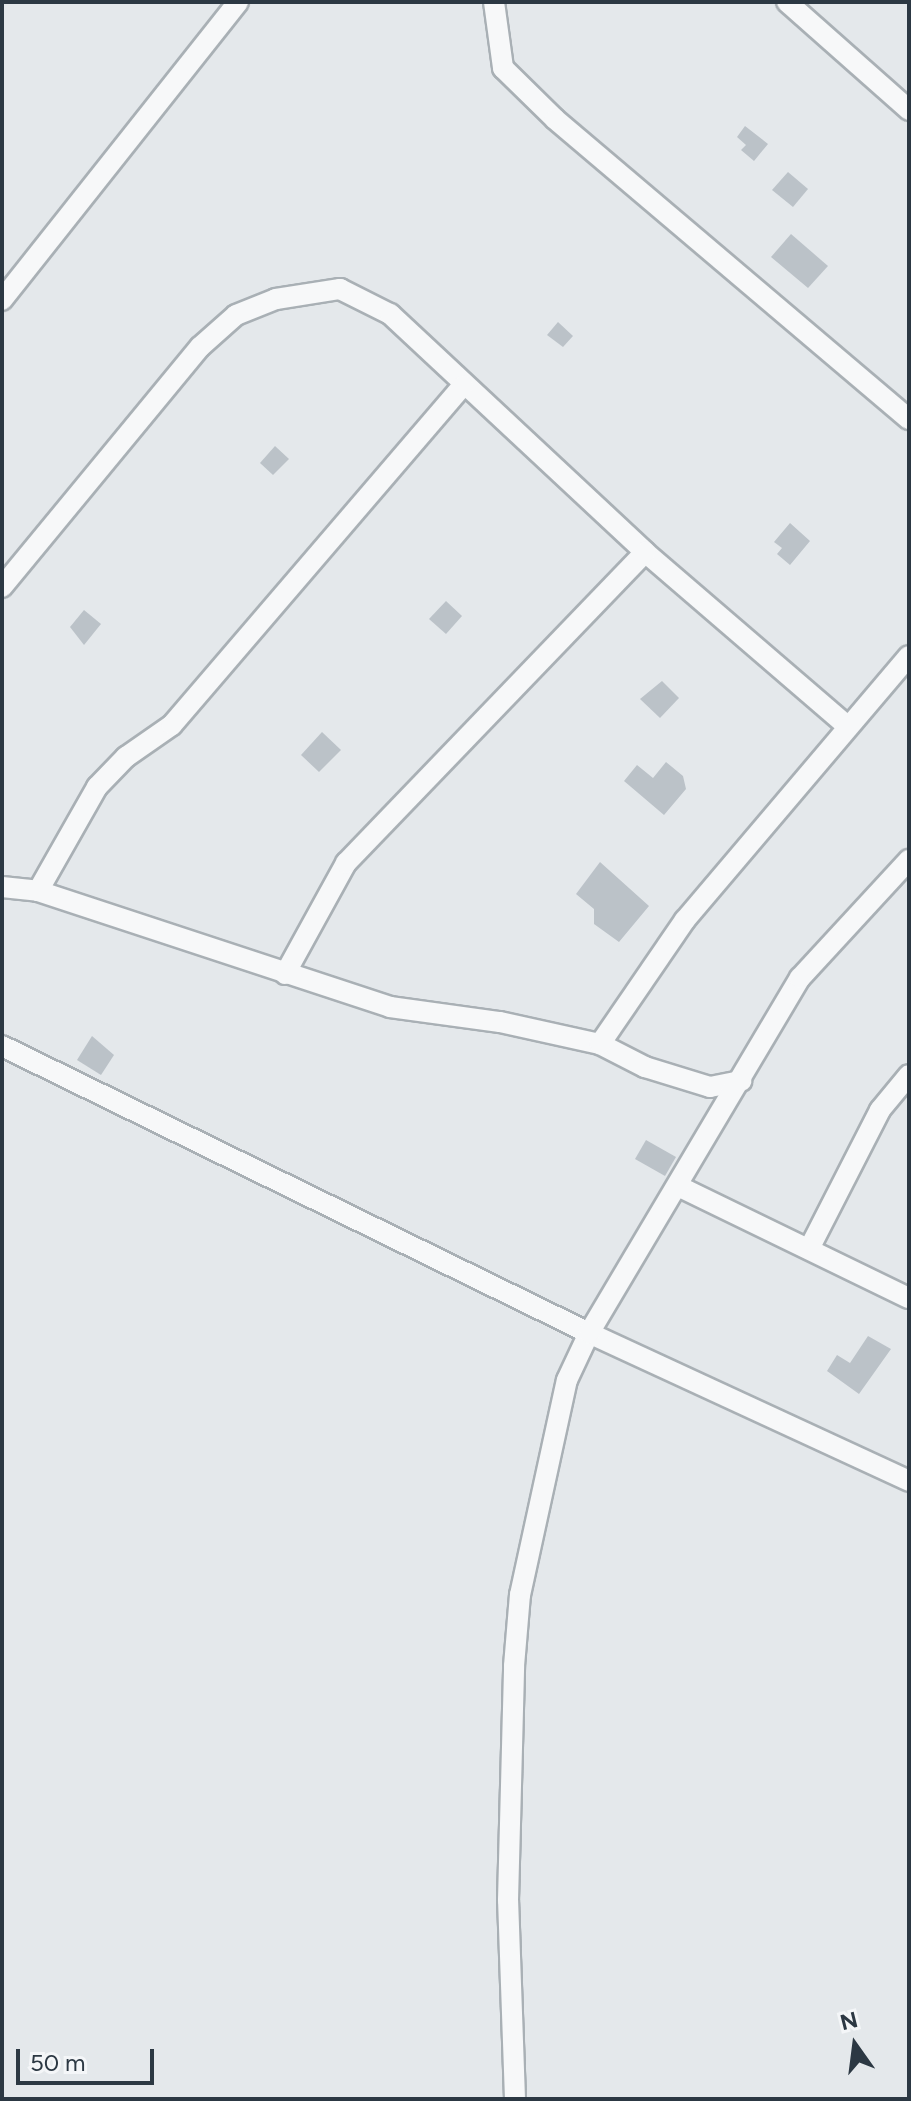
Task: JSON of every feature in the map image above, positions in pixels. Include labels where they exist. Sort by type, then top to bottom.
[{"type":"street","points":[[2,300],[238,2]]},
{"type":"street","points":[[494,2],[503,68],[555,119],[909,419]]},
{"type":"street","points":[[787,2],[909,110]]},
{"type":"street","points":[[2,587],[200,347],[236,315],[276,299],[340,289],[390,314],[463,386],[645,552],[846,725]]},
{"type":"street","points":[[38,891],[97,787],[126,757],[172,725],[463,386]]},
{"type":"street","points":[[285,974],[346,863],[645,552]]},
{"type":"street","points":[[600,1044],[685,920],[846,725],[909,656]]},
{"type":"street","points":[[515,2099],[508,1900],[520,1595],[567,1380],[589,1333],[680,1187],[800,978],[909,860]]},
{"type":"street","points":[[883,888],[909,879]]},
{"type":"street","points":[[2,887],[38,891],[390,1007],[500,1022],[600,1044],[679,1079],[710,1087],[741,1081]]},
{"type":"street","points":[[2,1046],[589,1333],[909,1481]]},
{"type":"street","points":[[809,1249],[880,1110],[909,1075]]},
{"type":"street","points":[[680,1187],[909,1298]]},
{"type":"building","points":[[745,126],[768,144],[754,161],[741,150],[746,145],[737,137]]},
{"type":"building","points":[[788,172],[808,189],[793,207],[772,190]]},
{"type":"building","points":[[791,234],[828,266],[808,288],[771,257]]},
{"type":"building","points":[[558,322],[573,336],[563,347],[547,335]]},
{"type":"building","points":[[275,446],[289,459],[273,475],[260,463]]},
{"type":"building","points":[[790,523],[810,541],[790,565],[777,554],[782,548],[774,542]]},
{"type":"building","points":[[446,601],[462,616],[446,634],[429,619]]},
{"type":"building","points":[[84,610],[101,624],[84,645],[70,627]]},
{"type":"building","points":[[662,681],[679,698],[660,718],[640,699]]},
{"type":"building","points":[[322,732],[341,750],[319,772],[301,755]]},
{"type":"building","points":[[666,762],[683,776],[686,789],[664,815],[624,781],[637,765],[653,778]]},
{"type":"building","points":[[600,862],[649,906],[619,942],[594,924],[594,909],[576,894]]},
{"type":"building","points":[[92,1036],[114,1055],[101,1075],[77,1060]]},
{"type":"building","points":[[646,1140],[676,1157],[665,1176],[635,1159]]},
{"type":"building","points":[[868,1336],[891,1349],[859,1394],[827,1371],[837,1355],[850,1363]]}]
